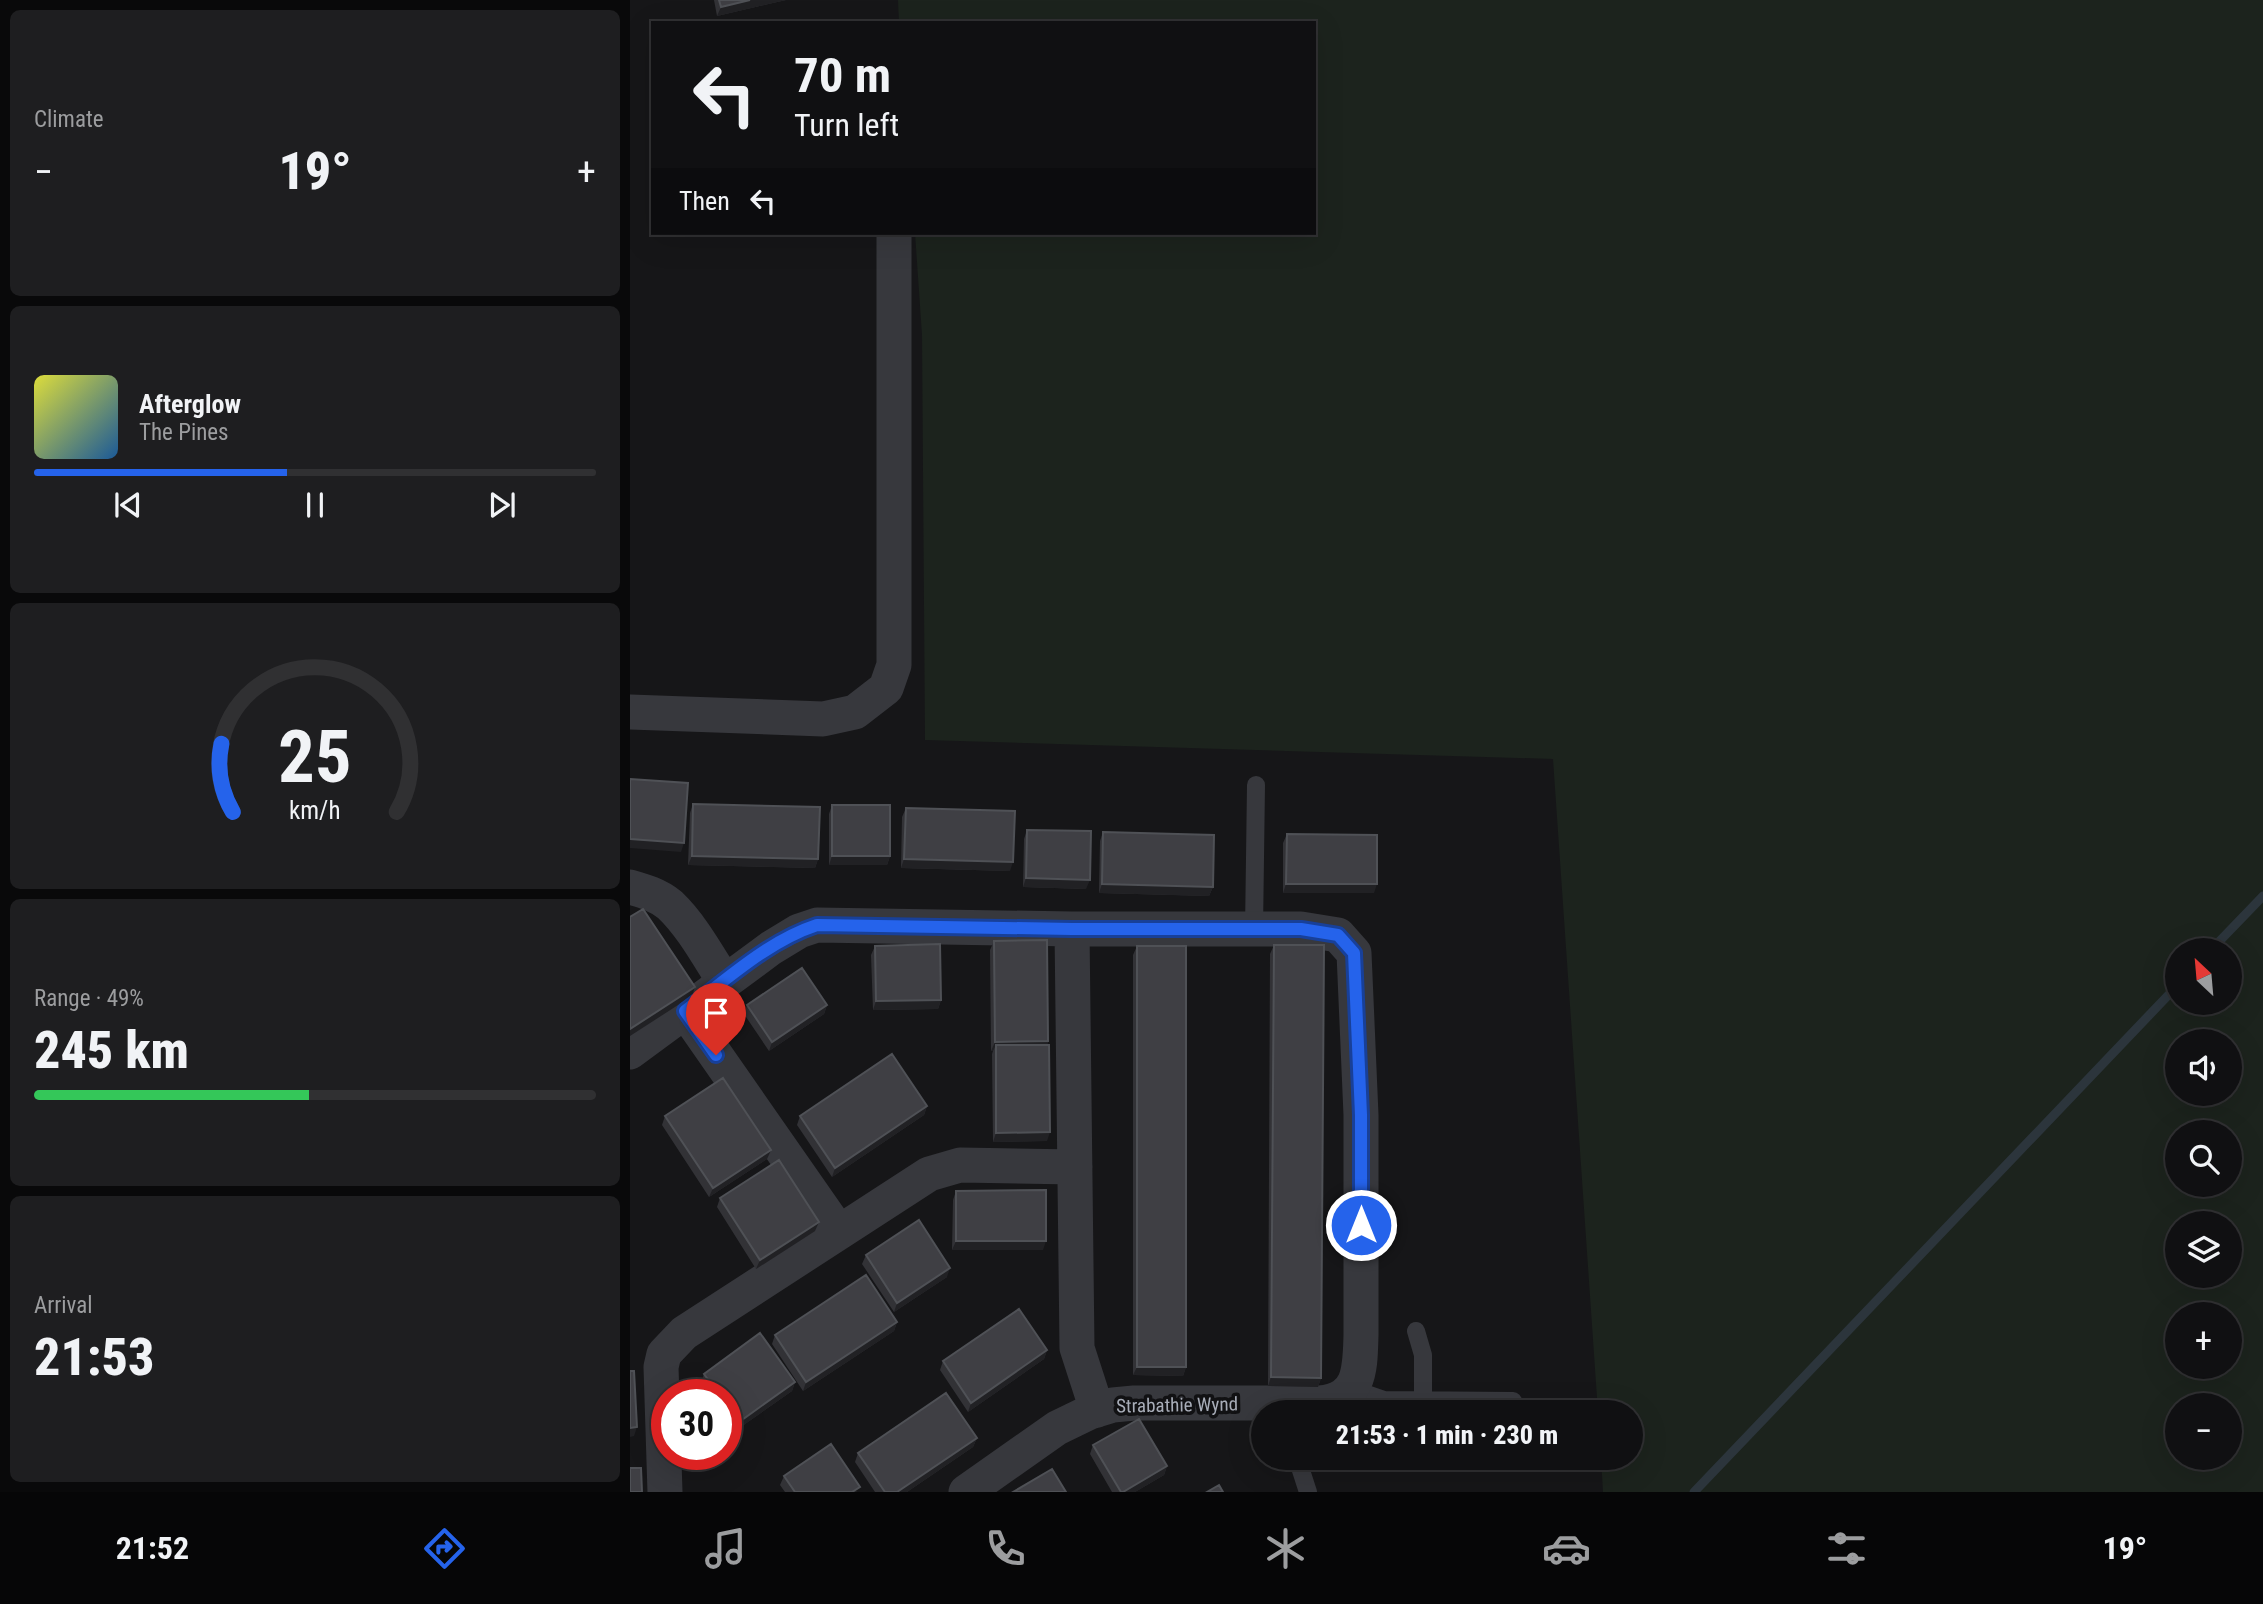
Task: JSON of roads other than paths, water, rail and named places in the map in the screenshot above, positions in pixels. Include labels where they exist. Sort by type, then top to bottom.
[{"type":"street","points":[[630,712],[823,719],[855,712],[886,688],[894,665],[894,235]]},
{"type":"street","points":[[630,887],[650,893],[669,905],[689,929],[724,981]]},
{"type":"street","points":[[630,1052],[724,981],[799,931],[817,925],[1301,929],[1338,935],[1354,953],[1361,1115],[1361,1335],[1360,1365],[1352,1389]]},
{"type":"street","points":[[1072,929],[1077,1348],[1097,1410]]},
{"type":"street","points":[[685,1011],[839,1232]]},
{"type":"street","points":[[665,1492],[661,1387],[664,1354],[684,1333],[929,1174],[946,1167],[972,1165],[1075,1167]]},
{"type":"street","name":"Strabathie Wynd","points":[[1337,1400],[1352,1389]]},
{"type":"street","name":"Strabathie Wynd","points":[[966,1492],[1057,1428],[1097,1410],[1134,1403],[1251,1407]]},
{"type":"lane","points":[[1254,930],[1256,785]]},
{"type":"lane","points":[[1416,1331],[1423,1354],[1423,1399]]},
{"type":"lane","points":[[1352,1389],[1384,1400],[1468,1400]]},
{"type":"lane","points":[[1301,1470],[1308,1492]]},
{"type":"waterway","points":[[2223,938],[2263,896]]},
{"type":"waterway","points":[[1694,1492],[2165,999]]}]
